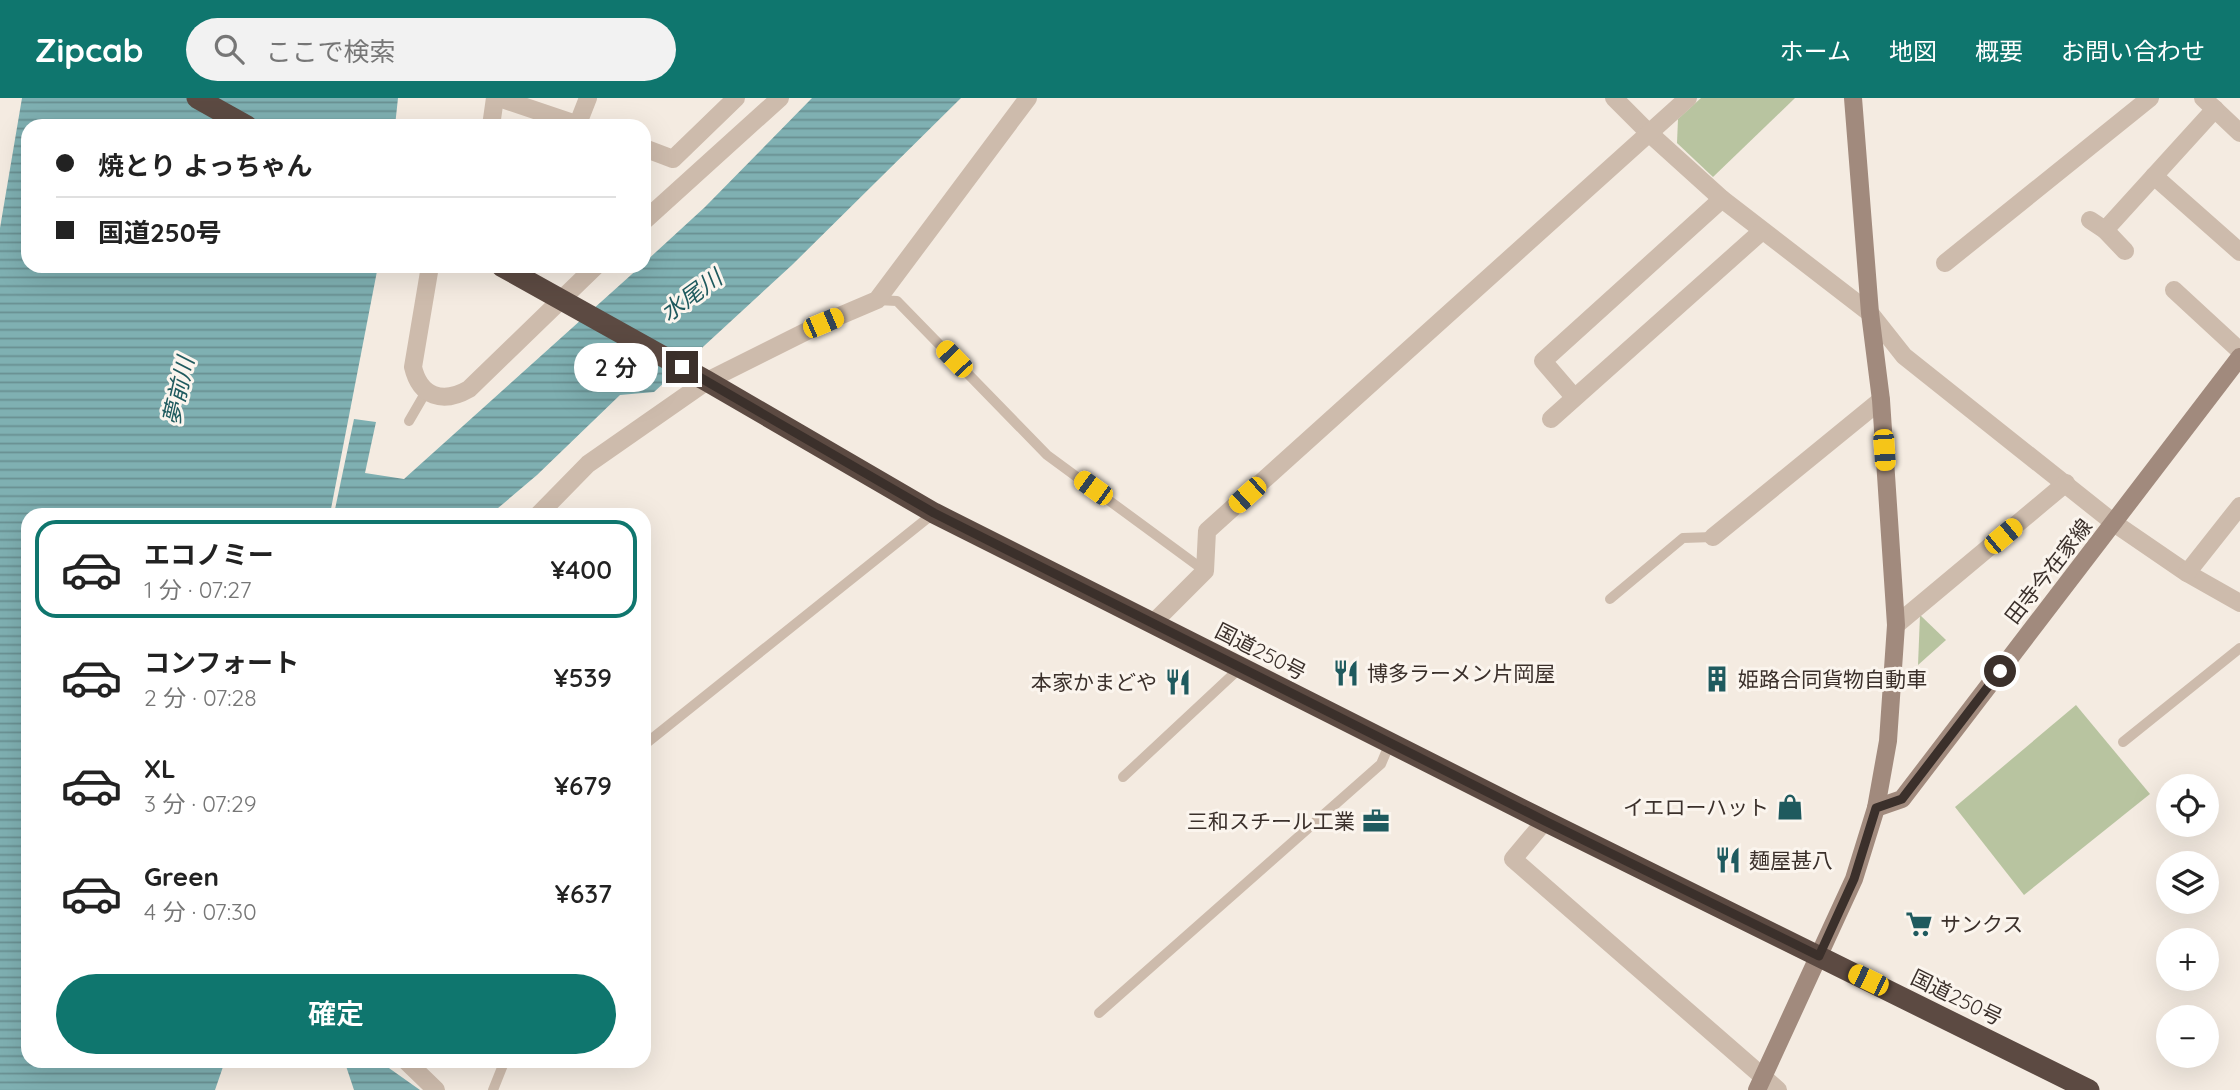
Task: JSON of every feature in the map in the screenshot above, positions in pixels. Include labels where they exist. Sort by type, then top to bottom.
[{"type":"highway","points":[[197,98],[234,119]]},
{"type":"highway","name":"国道250号","points":[[515,273],[934,513],[1545,821],[2089,1090]]},
{"type":"street","points":[[492,119],[497,98],[561,119]]},
{"type":"street","points":[[581,119],[588,98]]},
{"type":"street","points":[[651,151],[673,159],[735,98]]},
{"type":"street","points":[[651,215],[780,98]]},
{"type":"street","points":[[544,508],[589,464],[707,381],[823,323],[877,300],[1028,98]]},
{"type":"street","points":[[1614,98],[1648,133],[1722,199],[1870,313],[1904,356],[2114,523],[2188,573],[2240,603]]},
{"type":"street","points":[[1153,623],[1205,571],[1207,531],[1688,98]]},
{"type":"street","points":[[1760,1083],[1854,879],[1876,808],[1888,741],[1896,625],[1881,400],[1870,313],[1853,98]]},
{"type":"street","points":[[1945,263],[2150,98]]},
{"type":"street","points":[[2125,251],[2098,225],[2154,176],[2209,104],[2240,133]]},
{"type":"street","points":[[2154,176],[2240,252]]},
{"type":"street","points":[[1574,397],[1543,361],[1722,199]]},
{"type":"street","points":[[1551,419],[1762,231]]},
{"type":"street","points":[[429,273],[414,355],[416,377],[426,390],[444,398],[457,396],[468,389],[589,273]]},
{"type":"street","points":[[2174,290],[2240,351]]},
{"type":"street","name":"田寺今在家線","points":[[1876,808],[1902,799],[2240,357]]},
{"type":"street","points":[[1713,537],[1881,400]]},
{"type":"street","points":[[1896,625],[2066,483]]},
{"type":"street","points":[[2188,573],[2240,506]]},
{"type":"street","points":[[1545,821],[1513,859],[1760,1083],[1778,1090]]},
{"type":"street","points":[[413,1068],[436,1090]]},
{"type":"lane","points":[[877,300],[897,301],[1048,455],[1205,571]]},
{"type":"lane","points":[[409,421],[426,390]]},
{"type":"lane","points":[[651,739],[934,513]]},
{"type":"lane","points":[[1610,598],[1683,538],[1713,537]]},
{"type":"lane","points":[[2123,742],[2240,648]]},
{"type":"lane","points":[[1123,778],[1240,668]]},
{"type":"lane","points":[[1099,1013],[1381,764],[1390,743]]},
{"type":"lane","points":[[493,1090],[502,1068]]},
{"type":"green space","points":[[1701,98],[1795,98],[1713,177],[1677,143],[1678,119]]},
{"type":"green space","points":[[1920,615],[1946,640],[1918,665]]},
{"type":"green space","points":[[2076,705],[2150,794],[2024,895],[1955,807]]},
{"type":"water","name":"夢前川","points":[[22,98],[398,98],[396,119],[21,119],[21,273],[377,273],[331,508],[21,508],[21,1068],[223,1068],[215,1090],[0,1090],[0,228]]},
{"type":"water","name":"水尾川","points":[[812,98],[961,98],[792,265],[654,392],[620,395],[537,475],[498,508],[335,508],[354,419],[376,422],[365,473],[404,479],[633,273],[651,273],[651,257],[705,207]]},
{"type":"water","points":[[347,1068],[389,1068],[420,1090],[354,1090]]},
{"type":"place","name":"博多ラーメン片岡屋","points":[[1346,673]]},
{"type":"place","name":"姫路合同貨物自動車","points":[[1717,679]]},
{"type":"place","name":"本家かまどや","points":[[1178,682]]},
{"type":"place","name":"イエローハット","points":[[1790,807]]},
{"type":"place","name":"三和スチール工業","points":[[1376,821]]},
{"type":"place","name":"麺屋甚八","points":[[1728,860]]},
{"type":"place","name":"サンクス","points":[[1919,924]]},
{"type":"route","points":[[682,367],[934,513],[1819,956],[1854,879],[1876,808],[1902,799],[2000,671]]}]
